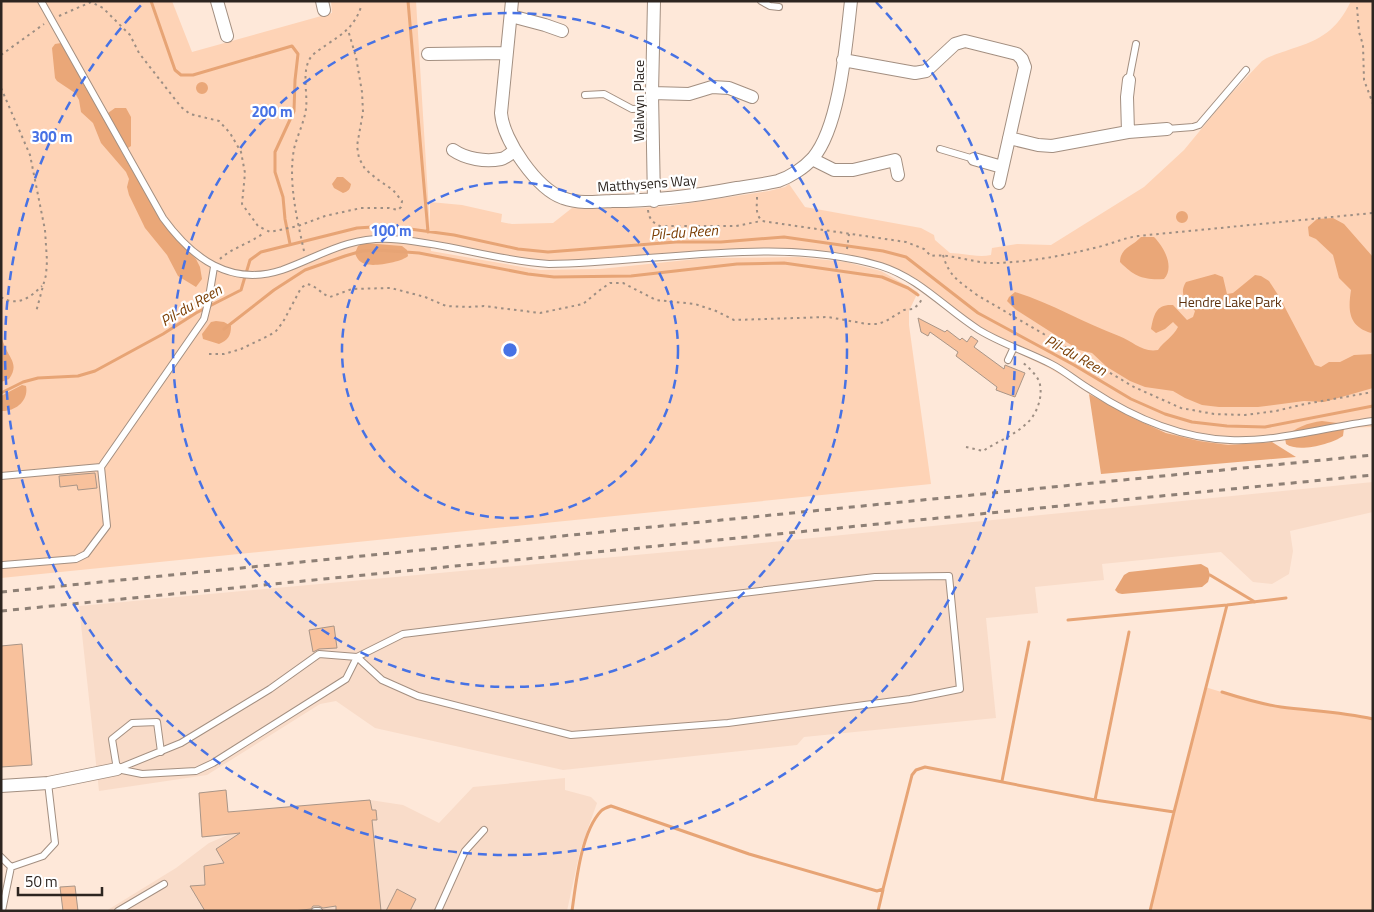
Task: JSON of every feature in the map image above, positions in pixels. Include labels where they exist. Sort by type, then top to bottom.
[{"type":"street","points":[[217,1],[227,36]]},
{"type":"street","name":"Matthysens Way","points":[[512,1],[501,102],[501,121],[515,150],[544,187],[562,198],[585,202],[650,201],[758,185],[779,180],[798,170],[812,159],[823,143],[831,123],[844,60],[851,1]]},
{"type":"street","name":"Walwyn Place","points":[[650,201],[654,1]]},
{"type":"street","points":[[511,16],[545,24],[562,31]]},
{"type":"street","points":[[844,60],[915,73],[926,71],[955,44],[965,41],[1017,54],[1022,59],[1025,67],[999,183]]},
{"type":"street","points":[[428,54],[506,53]]},
{"type":"street","points":[[1128,132],[1127,97],[1129,80]]},
{"type":"street","points":[[652,94],[689,94],[712,87],[729,88],[741,86],[752,97]]},
{"type":"street","points":[[1009,138],[1038,145],[1052,146],[1128,132],[1167,129]]},
{"type":"street","points":[[453,150],[473,158],[502,159],[515,150]]},
{"type":"street","points":[[812,159],[834,170],[853,170],[895,160],[898,175]]},
{"type":"street","points":[[974,160],[1002,168]]},
{"type":"street","points":[[1,786],[48,783],[117,769]]},
{"type":"lane","points":[[41,1],[163,218],[187,247],[214,267],[253,276],[267,274],[334,248],[352,242],[371,239],[419,242],[529,263],[549,264],[774,252],[846,258],[884,268],[914,282],[981,331],[1052,364],[1098,395],[1157,425],[1201,437],[1243,440],[1288,435],[1373,421]]},
{"type":"lane","points":[[760,1],[770,6],[779,7]]},
{"type":"lane","points":[[1129,80],[1136,44]]},
{"type":"lane","points":[[1167,129],[1199,125],[1246,70]]},
{"type":"lane","points":[[585,95],[604,94],[628,108],[653,108]]},
{"type":"lane","points":[[940,148],[974,160]]},
{"type":"lane","points":[[3,565],[76,558],[86,554],[107,526],[100,467],[204,318],[214,267]]},
{"type":"lane","points":[[1009,357],[1014,346]]},
{"type":"lane","points":[[1,476],[100,467]]},
{"type":"lane","points":[[117,769],[181,743],[270,689],[319,654],[357,657],[403,634],[875,577],[949,576],[960,689],[910,699],[728,723],[571,735],[418,696],[382,680],[357,657]]},
{"type":"lane","points":[[117,769],[142,774],[196,771],[346,679],[357,657]]},
{"type":"lane","points":[[117,769],[112,739],[132,723],[157,722],[160,752]]},
{"type":"lane","points":[[11,867],[43,856],[55,843],[48,783]]},
{"type":"lane","points":[[438,911],[464,851],[484,830]]},
{"type":"lane","points":[[1,856],[11,867]]},
{"type":"lane","points":[[2,911],[11,867]]},
{"type":"lane","points":[[118,911],[164,884]]},
{"type":"path","points":[[1,55],[51,20],[90,2],[103,8],[130,34],[139,53],[181,108],[190,114],[219,121],[230,133],[241,152],[245,173],[242,204],[254,221],[264,231],[270,232],[361,208],[389,208],[398,210],[401,207],[402,200],[393,190],[366,169],[359,158],[357,146],[363,112],[362,92],[356,57],[348,30]]},
{"type":"path","points":[[303,248],[298,226],[292,164],[294,148],[306,109],[306,74],[311,57],[348,30],[361,7]]},
{"type":"path","points":[[1357,7],[1359,32],[1363,45],[1364,80],[1373,104]]},
{"type":"path","points":[[1,88],[24,139],[34,170],[46,237],[47,260],[44,284],[36,312]]},
{"type":"path","points":[[758,185],[756,212],[762,221]]},
{"type":"path","points":[[650,201],[649,215],[654,223],[660,226],[736,226],[762,221],[906,242],[924,249],[931,256],[943,255],[994,264],[1033,260],[1095,248],[1122,238],[1373,213]]},
{"type":"path","points":[[214,267],[227,253],[259,237],[264,231]]},
{"type":"path","points":[[846,252],[849,234]]},
{"type":"path","points":[[943,255],[946,267],[953,278],[977,295],[1134,388],[1181,408],[1214,414],[1245,415],[1276,411],[1373,392]]},
{"type":"path","points":[[209,354],[224,354],[241,349],[270,336],[283,322],[301,288],[307,284],[314,286],[330,297],[352,289],[365,287],[391,288],[446,306],[468,308],[484,306],[540,314],[583,304],[610,283],[623,283],[656,300],[695,304],[734,320],[828,317],[878,324],[904,310],[914,309],[919,304],[926,290]]},
{"type":"path","points":[[1,297],[15,302],[27,298],[44,284]]},
{"type":"path","points":[[966,447],[983,451],[1027,424],[1036,410],[1041,395],[1039,382],[1033,372],[1022,361],[1009,357]]},
{"type":"shaded area","points":[[1373,482],[1373,512],[1290,531],[1293,551],[1289,574],[1272,584],[1253,582],[1221,552],[1102,564],[1104,580],[1035,587],[1038,613],[986,618],[996,718],[804,737],[797,745],[563,770],[375,728],[336,701],[320,704],[207,775],[99,791],[79,606],[701,549]]},
{"type":"shaded area","points":[[1201,564],[1208,568],[1210,575],[1208,582],[1202,587],[1122,594],[1115,590],[1124,575],[1129,572]]},
{"type":"shaded area","points":[[565,778],[565,790],[591,797],[597,803],[580,851],[567,911],[106,911],[176,868],[209,843],[230,834],[231,812],[370,800],[403,805],[439,823],[473,787]]},
{"type":"green space","name":"Hendre Lake Park","points":[[1,1],[172,1],[192,52],[332,13],[331,1],[416,1],[430,229],[430,202],[462,205],[502,214],[501,222],[512,224],[553,223],[572,208],[670,206],[769,191],[785,187],[789,184],[805,207],[921,228],[934,235],[935,240],[950,253],[981,256],[991,255],[992,248],[1017,244],[1051,245],[1144,187],[1184,150],[1226,99],[1262,61],[1319,38],[1334,27],[1351,1],[1373,1],[1373,427],[1337,430],[1266,442],[1230,445],[1196,441],[1178,436],[1125,415],[1095,398],[1060,374],[1020,354],[1023,348],[979,326],[928,287],[904,272],[857,257],[822,252],[773,249],[565,261],[530,261],[430,242],[431,251],[540,270],[600,269],[706,258],[799,257],[846,262],[881,271],[918,292],[909,311],[909,325],[931,484],[1,578]]},
{"type":"green space","points":[[61,43],[66,49],[86,89],[99,106],[106,122],[110,125],[112,122],[108,113],[115,108],[126,108],[131,117],[131,146],[128,148],[125,145],[119,145],[121,151],[160,219],[196,259],[200,267],[202,279],[196,287],[178,276],[167,255],[145,228],[129,195],[127,187],[129,179],[126,172],[101,143],[93,123],[81,112],[79,100],[75,93],[55,78],[52,48],[55,44]]},
{"type":"green space","points":[[202,82],[208,88],[202,94],[196,88]]},
{"type":"green space","points":[[337,177],[343,177],[351,184],[348,191],[343,193],[334,188],[332,184]]},
{"type":"green space","points":[[1180,211],[1184,211],[1188,217],[1184,223],[1180,223],[1176,219],[1176,215]]},
{"type":"green space","points":[[1333,218],[1344,224],[1373,257],[1373,331],[1371,333],[1358,326],[1351,316],[1351,290],[1339,278],[1333,255],[1316,239],[1309,236],[1308,227],[1317,219]]},
{"type":"green space","points":[[1141,237],[1154,237],[1161,246],[1168,263],[1167,274],[1164,279],[1145,278],[1130,271],[1120,262],[1122,253]]},
{"type":"green space","points":[[364,243],[402,246],[407,250],[408,256],[388,263],[370,265],[359,260],[355,253],[358,246]]},
{"type":"green space","name":"Hendre Lake Park","points":[[1215,274],[1223,277],[1227,294],[1233,293],[1255,275],[1269,281],[1315,365],[1321,367],[1329,362],[1340,362],[1354,355],[1373,354],[1373,388],[1324,402],[1304,401],[1258,407],[1202,405],[1173,391],[1145,387],[1130,381],[1107,367],[1092,353],[1079,350],[1015,309],[1007,301],[1015,292],[1054,307],[1142,348],[1158,350],[1174,334],[1178,327],[1173,322],[1165,329],[1156,333],[1151,329],[1153,319],[1159,308],[1173,305],[1187,320],[1193,317],[1195,311],[1183,294],[1186,282]]},
{"type":"green space","points":[[211,322],[224,322],[231,326],[228,337],[219,344],[203,339],[202,334]]},
{"type":"green space","points":[[1,337],[14,367],[9,379],[1,382]]},
{"type":"green space","points":[[22,385],[26,386],[23,401],[11,410],[1,411],[1,396]]},
{"type":"green space","points":[[1089,394],[1135,419],[1166,433],[1199,441],[1228,445],[1272,442],[1296,457],[1101,474]]},
{"type":"green space","points":[[1322,421],[1337,423],[1344,428],[1343,436],[1331,442],[1306,448],[1291,447],[1286,444],[1285,438],[1297,428]]},
{"type":"green space","points":[[1205,687],[1281,707],[1319,710],[1373,719],[1373,911],[1150,911]]},
{"type":"building","points":[[918,318],[945,332],[947,330],[960,340],[962,338],[967,342],[971,336],[978,341],[974,347],[1004,369],[1005,365],[1025,373],[1015,397],[996,390],[997,387],[956,356],[958,352],[930,332],[928,336],[921,332]]},
{"type":"building","points":[[95,473],[97,488],[78,490],[77,485],[60,487],[59,476]]},
{"type":"building","points":[[334,626],[337,648],[319,649],[313,652],[309,630]]},
{"type":"building","points":[[22,644],[32,765],[1,767],[1,646]]},
{"type":"building","points":[[226,790],[228,812],[370,800],[372,810],[376,810],[377,820],[372,820],[381,911],[336,911],[336,906],[323,908],[313,906],[311,909],[293,911],[205,911],[190,886],[205,885],[204,866],[224,863],[216,849],[240,833],[202,837],[199,793]]},
{"type":"building","points":[[75,886],[78,911],[63,911],[60,887]]},
{"type":"building","points":[[397,889],[416,899],[410,911],[386,911]]},
{"type":"waterway","points":[[151,1],[175,70],[181,75],[193,75],[292,46],[298,54],[294,111],[275,152],[275,172],[283,197],[290,244]]},
{"type":"waterway","points":[[408,1],[428,232]]},
{"type":"waterway","name":"Pil-du Reen","points":[[1,393],[23,382],[38,378],[78,376],[95,371],[163,334],[196,313],[241,290],[250,260],[261,252],[357,228],[388,226],[454,235],[518,249],[548,252],[676,242],[721,242],[784,237],[883,251],[906,257],[978,313],[1074,365],[1131,399],[1165,414],[1192,422],[1227,426],[1265,427],[1373,406]]},
{"type":"waterway","points":[[224,329],[274,290],[305,270],[362,251],[378,250],[419,253],[528,274],[554,277],[631,276],[737,264],[784,263],[882,277],[908,288],[918,295]]},
{"type":"waterway","points":[[1210,575],[1255,602]]},
{"type":"waterway","points":[[1068,620],[1286,598]]},
{"type":"waterway","points":[[1150,911],[1227,605]]},
{"type":"waterway","points":[[1095,800],[1129,632]]},
{"type":"waterway","points":[[1002,781],[1029,642]]},
{"type":"waterway","points":[[1222,692],[1274,706],[1373,719]]},
{"type":"waterway","points":[[572,911],[584,844],[594,820],[601,811],[611,806],[749,854],[877,891],[883,889],[912,775],[916,770],[925,767],[1095,800],[1174,812]]},
{"type":"waterway","points":[[878,911],[883,890]]},
{"type":"railway","points":[[1,592],[1373,455]]},
{"type":"railway","points":[[1,611],[1373,475]]}]
